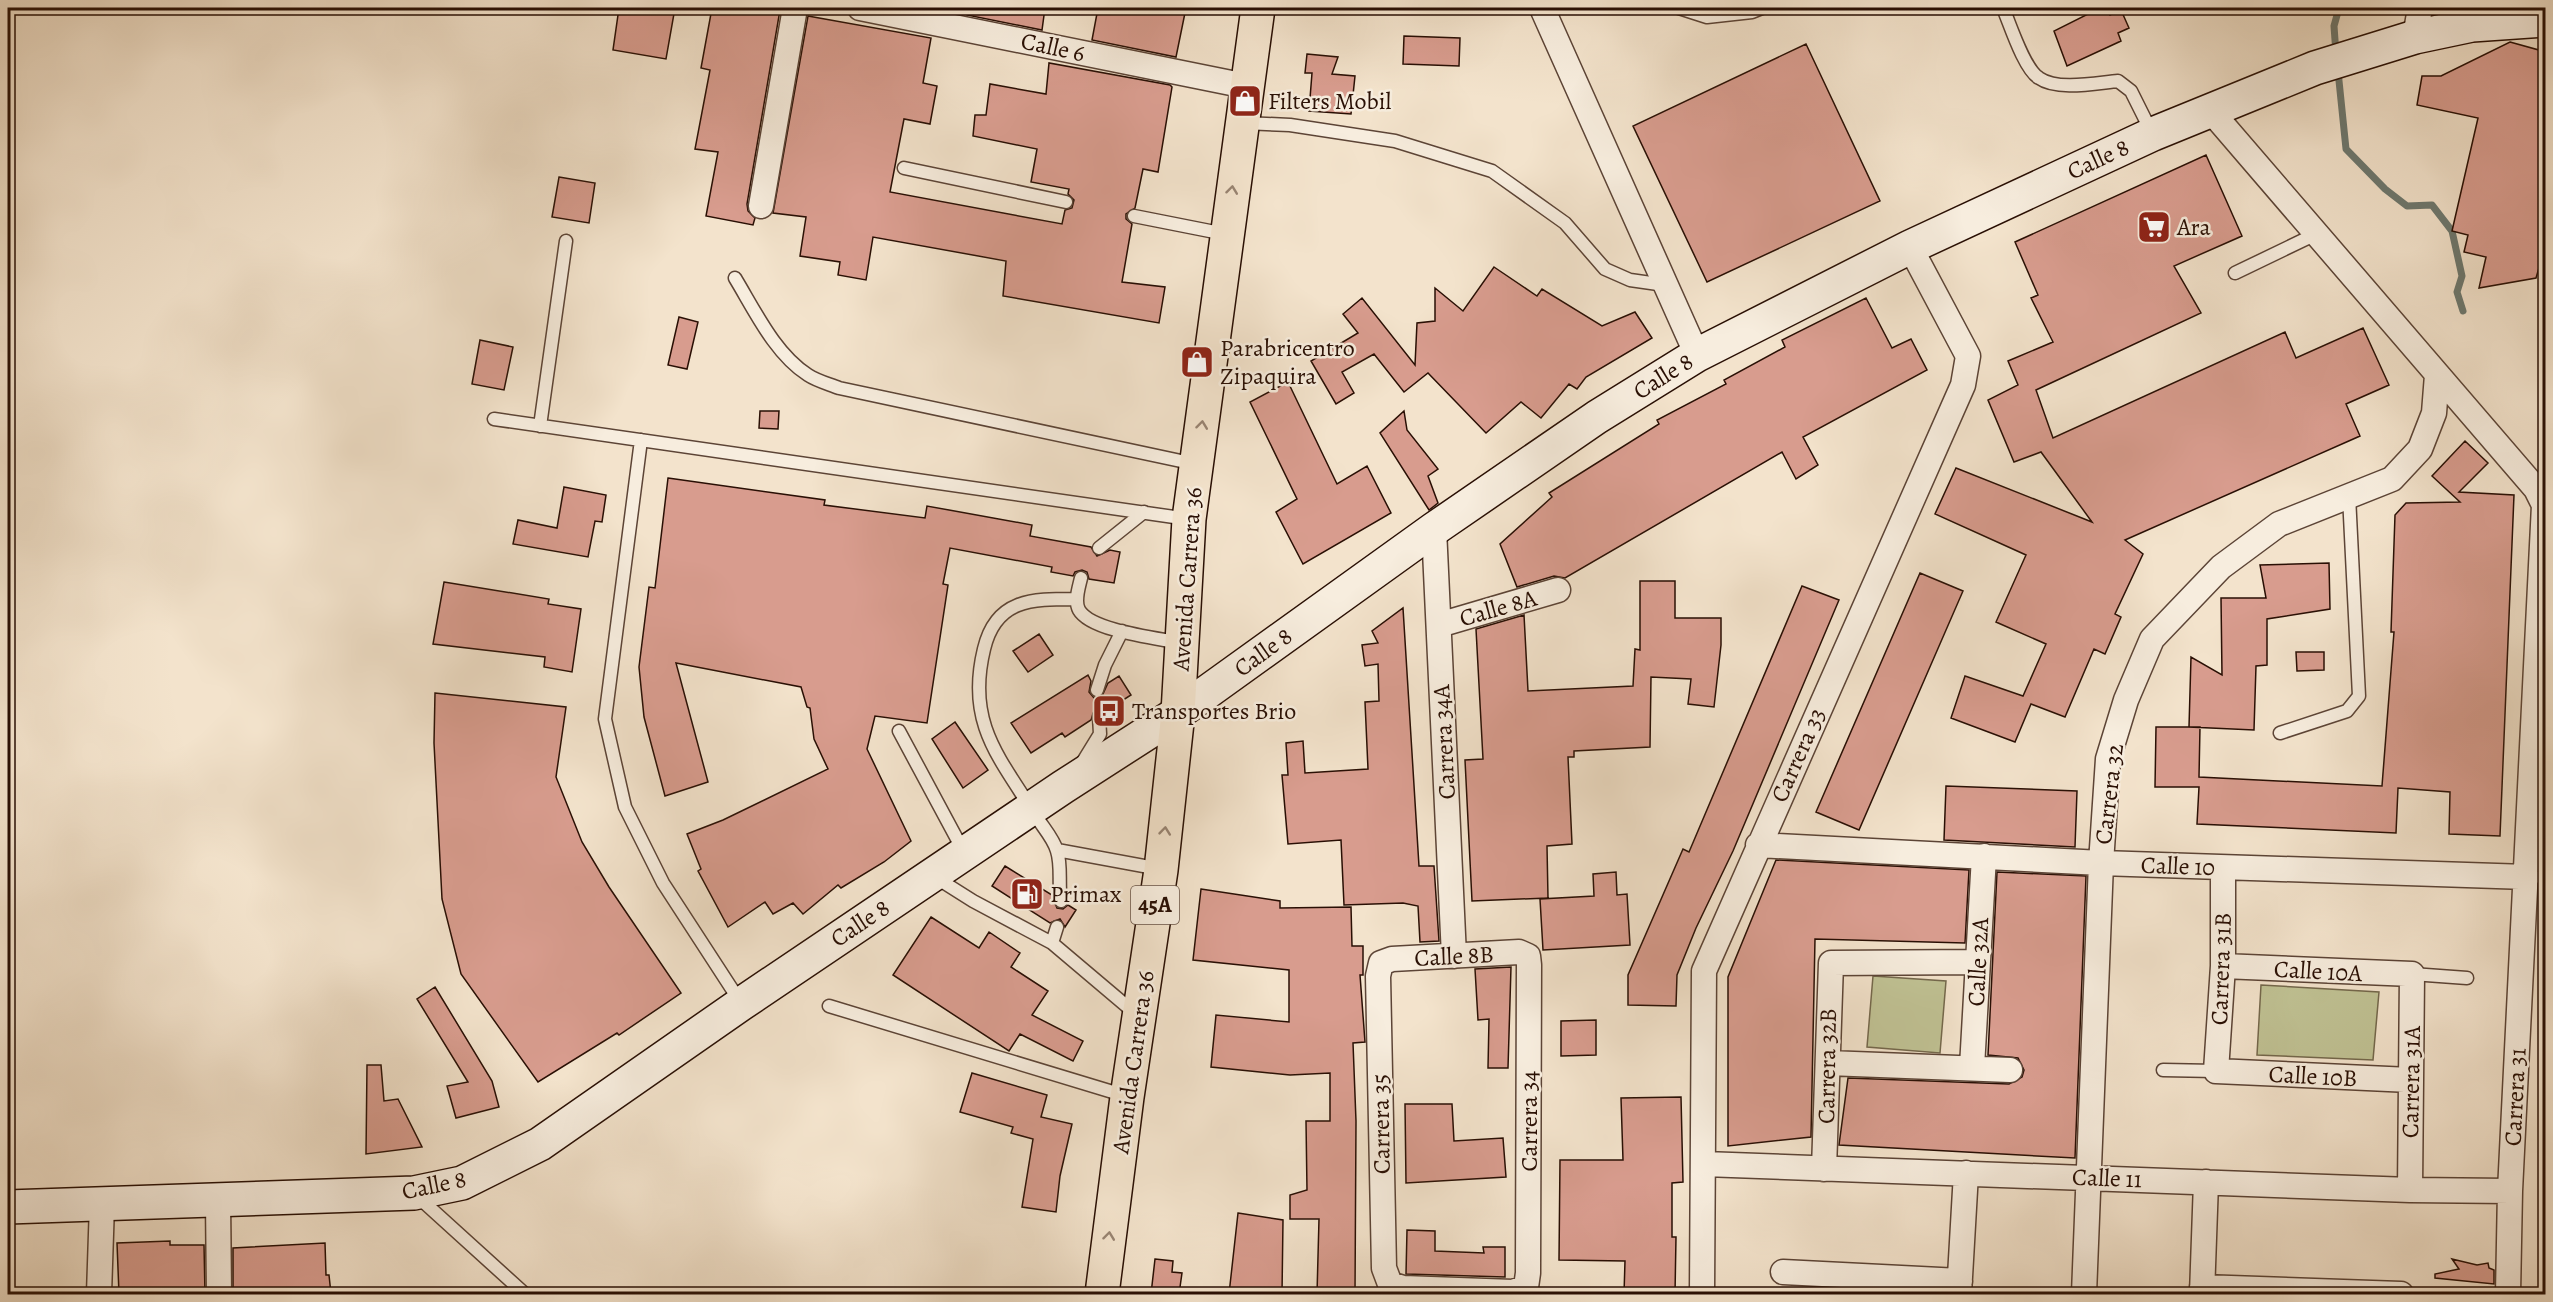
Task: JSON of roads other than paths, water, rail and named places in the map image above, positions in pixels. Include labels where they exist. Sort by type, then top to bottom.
[{"type":"main road","name":"Avenida Carrera 36","points":[[1102,1294],[1127,1096],[1161,870],[1178,713],[1189,519],[1258,8]]},
{"type":"main road","name":"Calle 8","points":[[8,1207],[414,1193],[462,1183],[540,1144],[964,853],[1178,713],[1434,529],[1597,417],[1697,355],[1910,247],[2153,134],[2315,68],[2378,47],[2418,22],[2472,26],[2546,20]]},
{"type":"street","points":[[761,206],[795,8]]},
{"type":"street","name":"Calle 6","points":[[860,8],[929,14],[1246,86]]},
{"type":"street","points":[[1542,8],[1697,355]]},
{"type":"street","points":[[2210,110],[2536,489],[2544,505]]},
{"type":"street","name":"Carrera 33","points":[[1702,1294],[1704,971],[1963,385],[1968,356],[1910,247]]},
{"type":"street","name":"Carrera 32","points":[[2084,1294],[2100,863],[2108,759],[2126,700],[2152,639],[2221,567],[2279,524],[2392,479],[2420,449],[2434,413],[2437,375]]},
{"type":"street","name":"Carrera 31","points":[[2508,1294],[2510,1191],[2527,877],[2541,678],[2544,505]]},
{"type":"street","name":"Carrera 34A","points":[[1434,529],[1454,956]]},
{"type":"street","name":"Calle 8A","points":[[1438,625],[1558,590]]},
{"type":"street","name":"Calle 10","points":[[1758,845],[2100,863],[2527,877]]},
{"type":"street","name":"Calle 32A","points":[[1972,1067],[1984,856]]},
{"type":"street","name":"Carrera 31B","points":[[2216,1071],[2223,966],[2223,868]]},
{"type":"street","name":"Calle 8B","points":[[1381,963],[1392,959],[1519,952],[1528,956]]},
{"type":"street","name":"Carrera 34","points":[[1390,1284],[1403,1288],[1513,1292],[1526,1287],[1528,1273],[1528,956]]},
{"type":"street","name":"Carrera 32B","points":[[1824,1168],[1831,963],[1978,962]]},
{"type":"street","name":"Carrera 35","points":[[1381,963],[1378,976],[1384,1268],[1390,1284]]},
{"type":"street","name":"Calle 10A","points":[[2223,966],[2412,974]]},
{"type":"street","name":"Carrera 31A","points":[[2410,1190],[2412,974]]},
{"type":"street","points":[[1828,1063],[2010,1070]]},
{"type":"street","name":"Calle 10B","points":[[2216,1071],[2410,1080]]},
{"type":"street","name":"Calle 11","points":[[1704,1164],[2410,1190],[2510,1191]]},
{"type":"street","points":[[1783,1272],[1834,1285],[1960,1288],[1966,1173]]},
{"type":"street","points":[[2206,1182],[2202,1291],[2402,1294]]},
{"type":"street","points":[[218,1201],[219,1294]]},
{"type":"street","points":[[99,1294],[102,1204]]},
{"type":"lane","points":[[1679,8],[1707,17],[1752,12],[1762,8]]},
{"type":"lane","points":[[2002,8],[2027,63],[2038,78],[2065,86],[2118,81],[2131,91],[2153,134]]},
{"type":"lane","points":[[1241,123],[1290,125],[1395,141],[1492,171],[1565,224],[1605,269],[1630,280],[1665,285]]},
{"type":"lane","points":[[904,168],[1066,202]]},
{"type":"lane","points":[[1134,216],[1227,234]]},
{"type":"lane","points":[[2235,273],[2316,234]]},
{"type":"lane","points":[[540,426],[566,241]]},
{"type":"lane","points":[[735,278],[787,357],[809,375],[839,388],[1196,464]]},
{"type":"lane","points":[[494,419],[1189,519]]},
{"type":"lane","points":[[641,440],[604,719],[625,807],[663,883],[741,1004]]},
{"type":"lane","points":[[2280,733],[2347,711],[2359,696],[2349,496]]},
{"type":"lane","points":[[1099,548],[1144,513]]},
{"type":"lane","points":[[1081,578],[1077,599],[1079,610],[1092,623],[1183,644]]},
{"type":"lane","points":[[1061,901],[1057,850],[987,738],[979,705],[980,665],[987,636],[999,615],[1015,605],[1040,599],[1077,599]]},
{"type":"lane","points":[[1097,690],[1105,665],[1122,631]]},
{"type":"lane","points":[[1063,787],[1091,751],[1100,734],[1098,716]]},
{"type":"lane","points":[[899,731],[964,853]]},
{"type":"lane","points":[[1057,850],[1161,870]]},
{"type":"lane","points":[[932,875],[974,901],[1052,943],[1139,1016]]},
{"type":"lane","points":[[1052,943],[1057,927]]},
{"type":"lane","points":[[2412,974],[2467,978]]},
{"type":"lane","points":[[829,1006],[1127,1096]]},
{"type":"lane","points":[[2163,1070],[2216,1071]]},
{"type":"lane","points":[[414,1193],[525,1294]]},
{"type":"waterway","points":[[2336,54],[2334,26],[2339,8]]},
{"type":"waterway","points":[[2338,71],[2346,149],[2385,189],[2407,206],[2432,205],[2452,231],[2462,276],[2457,292],[2463,311]]},
{"type":"place","name":"Filters Mobil","points":[[1245,101]]},
{"type":"place","name":"Ara","points":[[2154,227]]},
{"type":"place","name":"Parabricentro Zipaquira","points":[[1197,362]]},
{"type":"place","name":"Transportes Brio","points":[[1109,711]]},
{"type":"place","name":"Primax","points":[[1027,894]]}]
